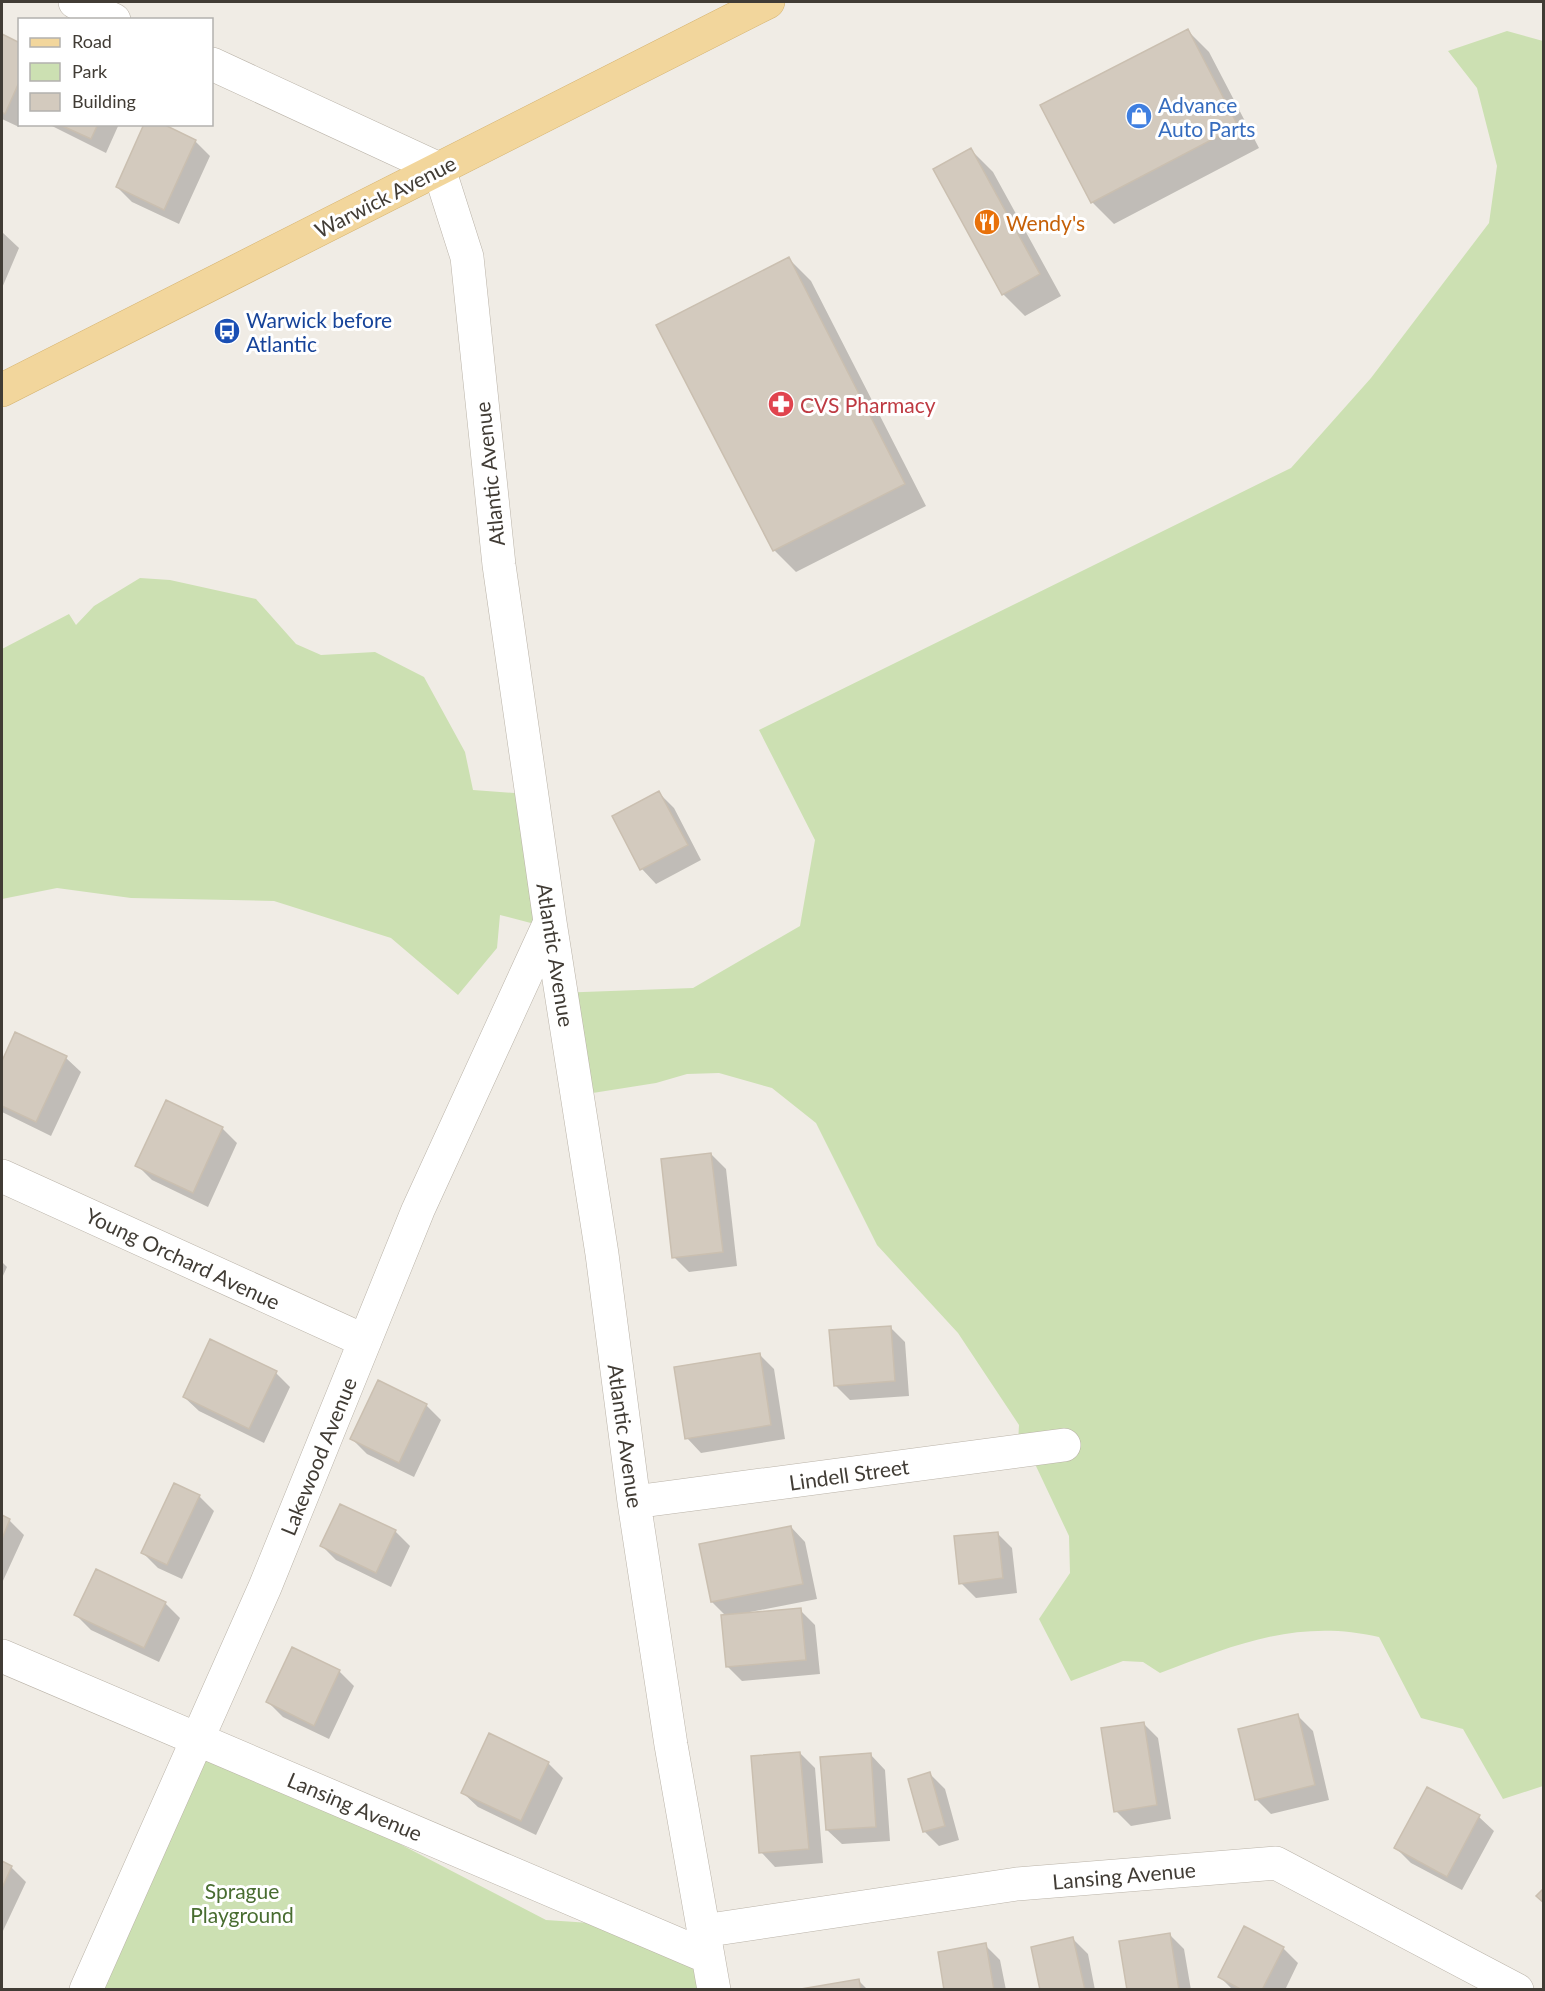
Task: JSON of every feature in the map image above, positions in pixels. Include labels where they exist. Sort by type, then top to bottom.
[{"type":"main road","name":"Warwick Avenue","points":[[2,390],[768,2]]},
{"type":"street","points":[[75,2],[110,18]]},
{"type":"street","points":[[213,64],[439,169]]},
{"type":"street","name":"Atlantic Avenue","points":[[439,169],[467,257],[499,565],[550,922],[602,1254],[634,1502],[671,1745],[714,1989]]},
{"type":"street","name":"Lakewood Avenue","points":[[86,1989],[265,1587],[418,1210],[550,922]]},
{"type":"street","name":"Young Orchard Avenue","points":[[2,1176],[365,1341]]},
{"type":"street","name":"Lindell Street","points":[[634,1502],[1064,1445]]},
{"type":"street","name":"Lansing Avenue","points":[[2,1656],[706,1944],[1017,1884],[1276,1863],[1517,1989]]},
{"type":"green space","points":[[1507,31],[1543,41],[1543,1786],[1503,1799],[1463,1729],[1421,1718],[1379,1637],[1349,1632],[1294,1633],[1241,1644],[1160,1673],[1143,1662],[1123,1661],[1071,1681],[1039,1619],[1070,1573],[1069,1536],[1027,1447],[1018,1443],[1019,1425],[958,1333],[877,1245],[816,1123],[772,1088],[719,1073],[687,1074],[656,1083],[580,1095],[556,993],[693,988],[800,926],[815,840],[759,730],[1291,468],[1371,378],[1489,223],[1497,166],[1477,88],[1448,51]]},
{"type":"green space","points":[[140,578],[170,580],[256,599],[296,644],[321,655],[375,652],[424,677],[465,752],[473,790],[527,794],[546,927],[500,915],[497,948],[458,995],[391,938],[274,901],[131,898],[57,888],[2,899],[2,649],[69,614],[76,625],[94,606]]},
{"type":"green space","name":"Sprague Playground","points":[[196,1738],[546,1920],[693,1930],[711,1990],[85,1990]]},
{"type":"building","name":"Advance Auto Parts","points":[[1188,29],[1238,126],[1091,203],[1040,105]]},
{"type":"building","points":[[2,34],[18,42],[18,85],[5,114],[2,112]]},
{"type":"building","points":[[62,126],[97,126],[91,139]]},
{"type":"building","points":[[143,126],[167,126],[196,140],[164,210],[116,187]]},
{"type":"building","name":"Wendy's","points":[[971,148],[1040,274],[1002,295],[933,169]]},
{"type":"building","name":"CVS Pharmacy","points":[[789,257],[905,484],[773,551],[656,325]]},
{"type":"building","points":[[659,791],[688,845],[640,870],[612,816]]},
{"type":"building","points":[[15,1032],[67,1056],[36,1122],[2,1106],[2,1061]]},
{"type":"building","points":[[166,1100],[223,1127],[193,1193],[135,1166]]},
{"type":"building","points":[[711,1153],[723,1252],[672,1258],[661,1159]]},
{"type":"building","points":[[891,1326],[895,1381],[834,1386],[829,1330]]},
{"type":"building","points":[[210,1339],[277,1371],[249,1429],[183,1397]]},
{"type":"building","points":[[760,1353],[771,1425],[685,1439],[674,1367]]},
{"type":"building","points":[[378,1380],[427,1404],[399,1463],[350,1439]]},
{"type":"building","points":[[174,1483],[200,1495],[167,1565],[141,1553]]},
{"type":"building","points":[[340,1504],[396,1530],[376,1573],[320,1546]]},
{"type":"building","points":[[2,1515],[10,1519],[2,1539]]},
{"type":"building","points":[[791,1526],[803,1584],[711,1602],[699,1544]]},
{"type":"building","points":[[998,1532],[1003,1578],[959,1584],[954,1536]]},
{"type":"building","points":[[96,1569],[166,1602],[144,1648],[74,1615]]},
{"type":"building","points":[[801,1608],[806,1660],[726,1667],[721,1615]]},
{"type":"building","points":[[292,1647],[340,1670],[314,1726],[266,1702]]},
{"type":"building","points":[[1298,1714],[1315,1785],[1255,1800],[1238,1729]]},
{"type":"building","points":[[1144,1722],[1157,1805],[1114,1812],[1101,1728]]},
{"type":"building","points":[[489,1733],[549,1762],[521,1821],[461,1793]]},
{"type":"building","points":[[800,1752],[809,1849],[759,1853],[751,1756]]},
{"type":"building","points":[[871,1753],[876,1827],[826,1830],[820,1757]]},
{"type":"building","points":[[930,1772],[945,1826],[923,1832],[908,1779]]},
{"type":"building","points":[[1427,1787],[1480,1815],[1447,1877],[1394,1848]]},
{"type":"building","points":[[2,1861],[12,1866],[2,1888]]},
{"type":"building","points":[[1544,1888],[1544,1903],[1536,1896]]},
{"type":"building","points":[[1244,1926],[1284,1947],[1262,1990],[1242,1990],[1218,1977]]},
{"type":"building","points":[[1170,1933],[1179,1990],[1127,1990],[1119,1941]]},
{"type":"building","points":[[1073,1937],[1085,1990],[1040,1990],[1031,1947]]},
{"type":"building","points":[[986,1943],[994,1990],[944,1990],[938,1952]]},
{"type":"building","points":[[859,1979],[861,1990],[795,1990]]},
{"type":"place","name":"Advance Auto Parts","points":[[1139,116]]},
{"type":"place","name":"Wendy's","points":[[987,222]]},
{"type":"place","name":"Warwick before Atlantic","points":[[227,331]]},
{"type":"place","name":"CVS Pharmacy","points":[[781,404]]}]
